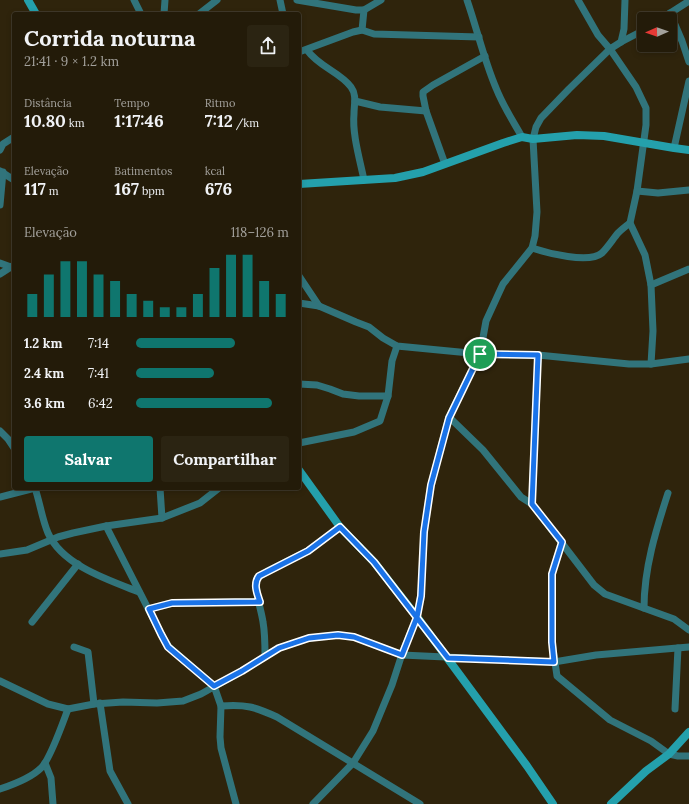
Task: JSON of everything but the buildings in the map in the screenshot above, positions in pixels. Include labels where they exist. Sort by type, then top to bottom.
[{"type":"street","points":[[28,0],[35,12]]},
{"type":"street","points":[[134,0],[141,12]]},
{"type":"street","points":[[164,12],[165,0]]},
{"type":"street","points":[[202,12],[217,0]]},
{"type":"street","points":[[280,0],[283,12]]},
{"type":"street","points":[[297,0],[356,10],[364,10],[381,0]]},
{"type":"street","points":[[467,0],[496,89],[522,137]]},
{"type":"street","points":[[578,0],[598,35],[636,87],[646,108],[646,125],[637,191],[630,223],[645,255],[651,285],[653,331],[651,364]]},
{"type":"street","points":[[621,42],[624,29],[626,0]]},
{"type":"street","points":[[672,12],[689,1]]},
{"type":"street","points":[[362,30],[364,10]]},
{"type":"street","points":[[677,29],[689,62]]},
{"type":"street","points":[[301,52],[340,36],[362,30],[374,34],[479,37]]},
{"type":"street","points":[[313,804],[353,763],[373,730],[392,685],[417,617],[421,596],[424,532],[431,485],[449,418],[480,354],[486,321],[496,297],[503,284],[532,248],[535,236],[537,212],[533,139],[536,127],[541,118],[610,50],[637,34]]},
{"type":"street","points":[[307,50],[325,67],[343,79],[351,87],[355,101],[355,128],[364,180]]},
{"type":"street","points":[[445,164],[426,111],[423,92],[485,56]]},
{"type":"street","points":[[674,148],[688,93],[689,81]]},
{"type":"street","points":[[355,101],[380,107],[426,111]]},
{"type":"street","points":[[301,184],[395,178],[423,172],[522,137],[533,139],[592,135],[689,150]]},
{"type":"street","points":[[0,150],[3,144],[12,138]]},
{"type":"street","points":[[1,171],[12,179]]},
{"type":"street","points":[[0,205],[1,171]]},
{"type":"street","points":[[637,191],[658,193],[689,190]]},
{"type":"street","points":[[532,248],[572,257],[601,254],[619,232],[630,223]]},
{"type":"street","points":[[0,263],[12,266]]},
{"type":"street","points":[[0,274],[12,266]]},
{"type":"street","points":[[651,285],[689,270]]},
{"type":"street","points":[[301,279],[319,306]]},
{"type":"street","points":[[301,303],[319,306],[368,327],[397,346],[480,354],[538,355],[618,363],[651,364],[689,359]]},
{"type":"street","points":[[301,443],[354,432],[380,421],[388,396],[392,361],[397,346]]},
{"type":"street","points":[[532,504],[538,355]]},
{"type":"street","points":[[301,384],[330,389],[343,394],[359,396],[388,396]]},
{"type":"street","points":[[449,418],[483,450],[521,497],[532,504],[594,585],[605,594],[621,601],[674,619],[689,630]]},
{"type":"street","points":[[0,431],[11,439]]},
{"type":"street","points":[[301,473],[340,527],[374,562],[417,617],[553,804]]},
{"type":"street","points":[[0,497],[27,490]]},
{"type":"street","points":[[36,490],[44,521],[51,539],[67,556],[78,564],[105,578],[139,592]]},
{"type":"street","points":[[160,490],[162,518]]},
{"type":"street","points":[[0,554],[27,550],[51,539],[106,526],[162,518],[200,503],[216,490]]},
{"type":"street","points":[[644,608],[644,588],[648,560],[668,493]]},
{"type":"street","points":[[106,526],[168,647],[214,686],[221,706],[220,737],[222,748],[236,804]]},
{"type":"street","points":[[265,656],[263,622],[256,588],[257,578],[308,551],[340,527]]},
{"type":"street","points":[[562,542],[552,574],[552,642],[557,676],[610,720],[652,741],[669,754],[689,756]]},
{"type":"street","points":[[32,622],[78,564]]},
{"type":"street","points":[[149,609],[172,603],[260,602]]},
{"type":"street","points":[[0,681],[48,704],[68,709],[97,704],[123,702],[157,703],[183,701],[201,694],[279,648],[309,638],[338,635],[354,637],[402,655],[554,662],[596,654],[689,647]]},
{"type":"street","points":[[74,647],[88,652],[110,771],[128,804]]},
{"type":"street","points":[[675,710],[678,648]]},
{"type":"street","points":[[221,706],[238,704],[254,707],[276,717],[420,804]]},
{"type":"street","points":[[0,789],[21,780],[41,768],[45,763],[68,709]]},
{"type":"street","points":[[609,803],[646,771],[669,754],[689,732]]},
{"type":"street","points":[[45,763],[51,778],[53,804]]},
{"type":"route","points":[[480,354],[449,418],[431,485],[424,532],[421,596],[417,617],[402,655],[354,637],[338,635],[309,638],[279,648],[214,686],[168,647],[149,609],[172,603],[260,602],[256,582],[257,578],[261,574],[320,544],[340,527],[374,562],[417,617],[448,658],[554,662],[551,600],[552,574],[562,542],[532,504],[538,355],[480,354]]}]
